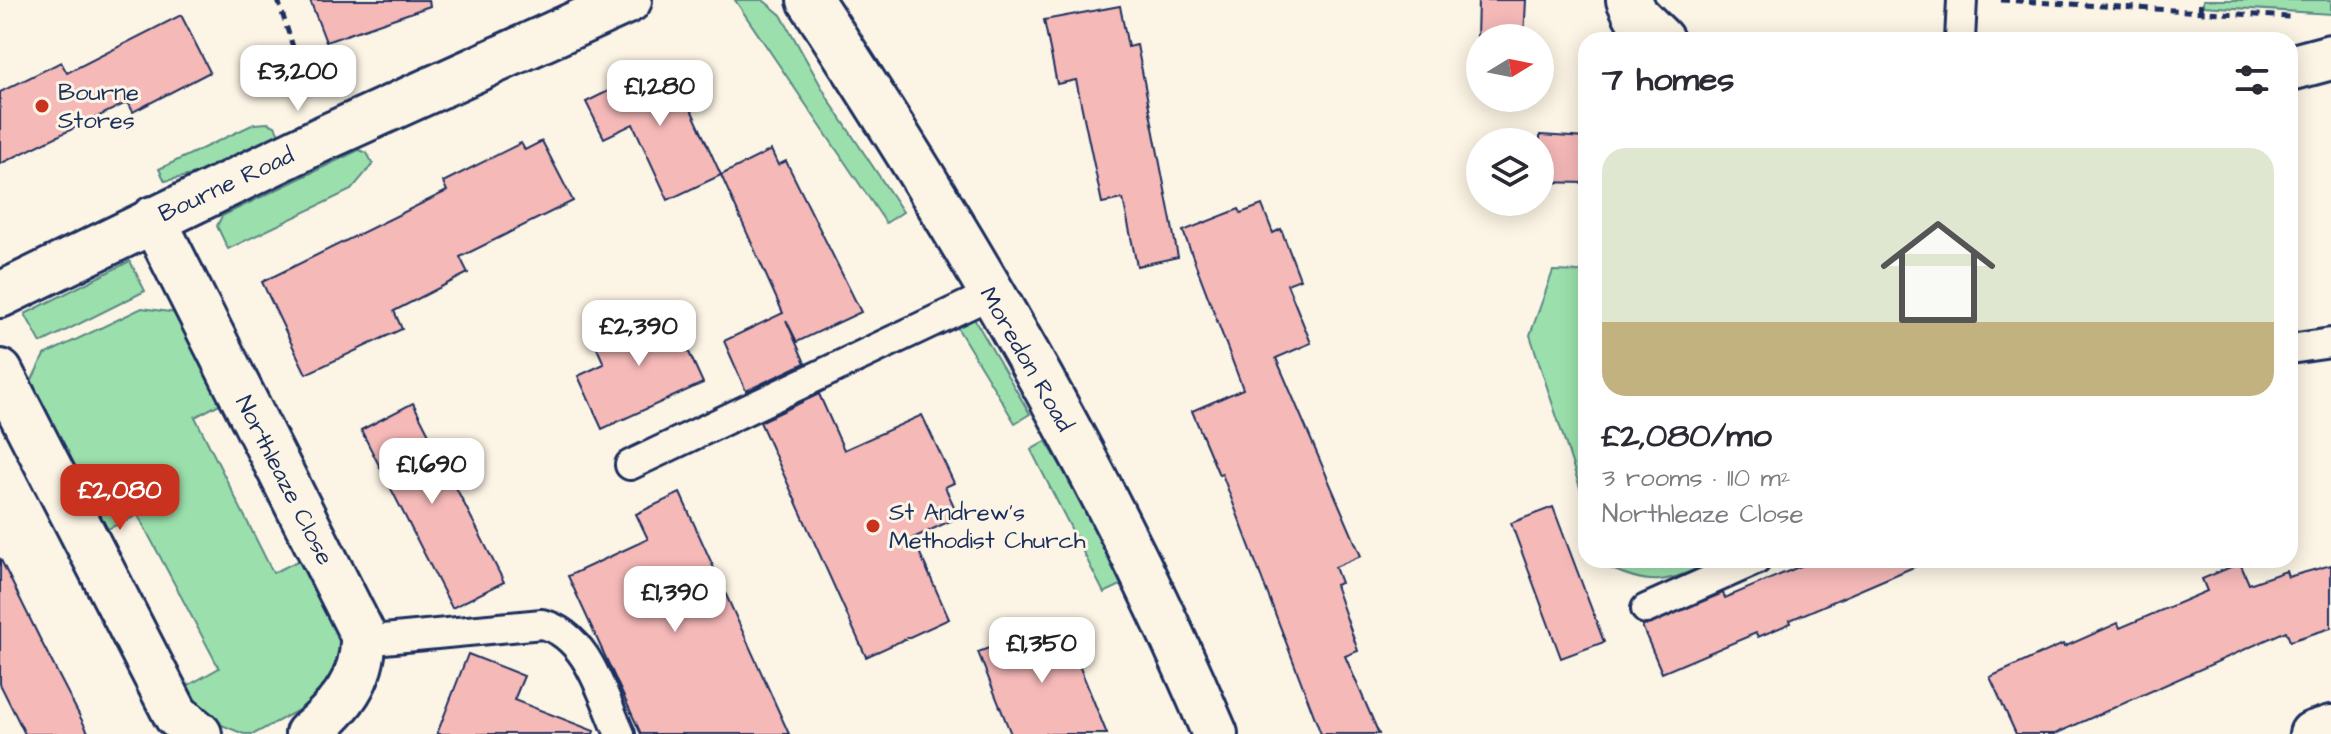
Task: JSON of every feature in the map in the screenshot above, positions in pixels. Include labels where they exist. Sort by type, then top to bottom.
[{"type":"street","name":"Bourne Road","points":[[0,295],[322,139],[629,0]]},
{"type":"street","name":"Moredon Road","points":[[810,0],[991,294],[1128,545],[1181,652],[1215,734]]},
{"type":"street","points":[[1629,0],[1636,15],[1653,32]]},
{"type":"street","points":[[2298,66],[2331,57]]},
{"type":"street","name":"Northleaze Close","points":[[153,219],[363,641]]},
{"type":"street","points":[[0,372],[176,715],[195,733]]},
{"type":"street","points":[[308,734],[343,701],[364,655],[363,641]]},
{"type":"street","points":[[2312,734],[2331,728]]},
{"type":"lane","points":[[1960,32],[1962,0]]},
{"type":"lane","points":[[630,465],[991,294]]},
{"type":"lane","points":[[2298,348],[2331,343]]},
{"type":"lane","points":[[1646,609],[1738,568]]},
{"type":"lane","points":[[363,641],[542,624],[555,627],[584,654],[620,734]]},
{"type":"path","points":[[278,0],[322,139]]},
{"type":"path","points":[[1993,0],[2302,18]]},
{"type":"path","points":[[2200,12],[2201,0]]},
{"type":"green space","points":[[735,0],[763,0],[781,15],[830,102],[903,212],[886,223]]},
{"type":"green space","points":[[2203,0],[2331,0],[2331,14],[2203,6]]},
{"type":"green space","points":[[254,124],[275,126],[279,134],[200,173],[165,181],[159,169]]},
{"type":"green space","points":[[359,150],[367,153],[373,164],[351,190],[228,249],[217,226],[222,216]]},
{"type":"green space","points":[[130,261],[145,291],[41,343],[25,314]]},
{"type":"green space","points":[[1553,271],[1578,272],[1578,482],[1530,335]]},
{"type":"green space","points":[[142,308],[183,314],[227,400],[195,417],[273,573],[306,557],[345,644],[340,671],[323,697],[254,734],[244,734],[199,716],[180,690],[219,668],[138,515],[99,533],[27,390],[44,355]]},
{"type":"green space","points":[[972,315],[1030,414],[1015,423],[955,324]]},
{"type":"green space","points":[[1046,441],[1085,507],[1121,585],[1104,593],[1031,450]]},
{"type":"green space","points":[[1610,568],[1699,568],[1663,580],[1625,574]]},
{"type":"building","points":[[310,0],[429,0],[430,6],[326,42]]},
{"type":"building","points":[[1478,0],[1526,0],[1525,24],[1477,24]]},
{"type":"building","points":[[1120,6],[1128,47],[1137,45],[1178,257],[1137,266],[1123,199],[1102,203],[1076,80],[1057,84],[1044,20]]},
{"type":"building","points":[[181,15],[210,72],[133,112],[128,102],[0,164],[0,92],[61,62],[67,73]]},
{"type":"building","points":[[669,61],[721,175],[668,200],[633,124],[604,138],[586,102]]},
{"type":"building","points":[[1554,136],[1578,137],[1578,183],[1554,182]]},
{"type":"building","points":[[542,141],[573,201],[460,257],[468,273],[394,311],[402,329],[306,374],[262,282],[447,191],[443,182],[521,143],[525,150]]},
{"type":"building","points":[[771,150],[778,165],[786,161],[861,312],[797,342],[786,320],[805,363],[746,391],[724,341],[783,313],[721,175]]},
{"type":"building","points":[[1262,205],[1273,233],[1281,229],[1300,279],[1287,284],[1311,343],[1276,358],[1361,556],[1335,567],[1341,583],[1335,585],[1358,651],[1345,656],[1379,734],[1321,734],[1222,474],[1219,475],[1192,411],[1243,389],[1183,231],[1239,209],[1241,213]]},
{"type":"building","points":[[667,304],[703,383],[602,429],[578,376],[604,364],[593,339]]},
{"type":"building","name":"St Andrew's Methodist Church","points":[[819,394],[844,450],[922,415],[954,483],[945,487],[959,517],[913,538],[949,619],[866,657],[760,422]]},
{"type":"building","points":[[413,403],[504,582],[452,608],[361,430]]},
{"type":"building","points":[[680,493],[789,734],[641,734],[568,576],[648,539],[636,514]]},
{"type":"building","points":[[1553,507],[1604,642],[1561,658],[1511,523]]},
{"type":"building","points":[[0,558],[89,734],[25,734],[0,684]]},
{"type":"building","points":[[2331,565],[2331,628],[2290,641],[2286,631],[2055,734],[2016,734],[1990,677],[2063,644],[2064,647],[2118,623],[2120,628],[2207,591],[2202,579],[2228,568],[2242,568],[2249,584],[2286,571],[2288,577]]},
{"type":"building","points":[[1796,568],[1911,568],[1758,637],[1756,633],[1662,673],[1642,626],[1723,593],[1725,598]]},
{"type":"building","points":[[1061,621],[1107,734],[1011,734],[978,652]]},
{"type":"building","points":[[468,654],[524,676],[514,700],[594,731],[593,734],[437,734]]},
{"type":"place","name":"Bourne Stores","points":[[42,106]]},
{"type":"place","name":"St Andrew's Methodist Church","points":[[873,526]]}]
